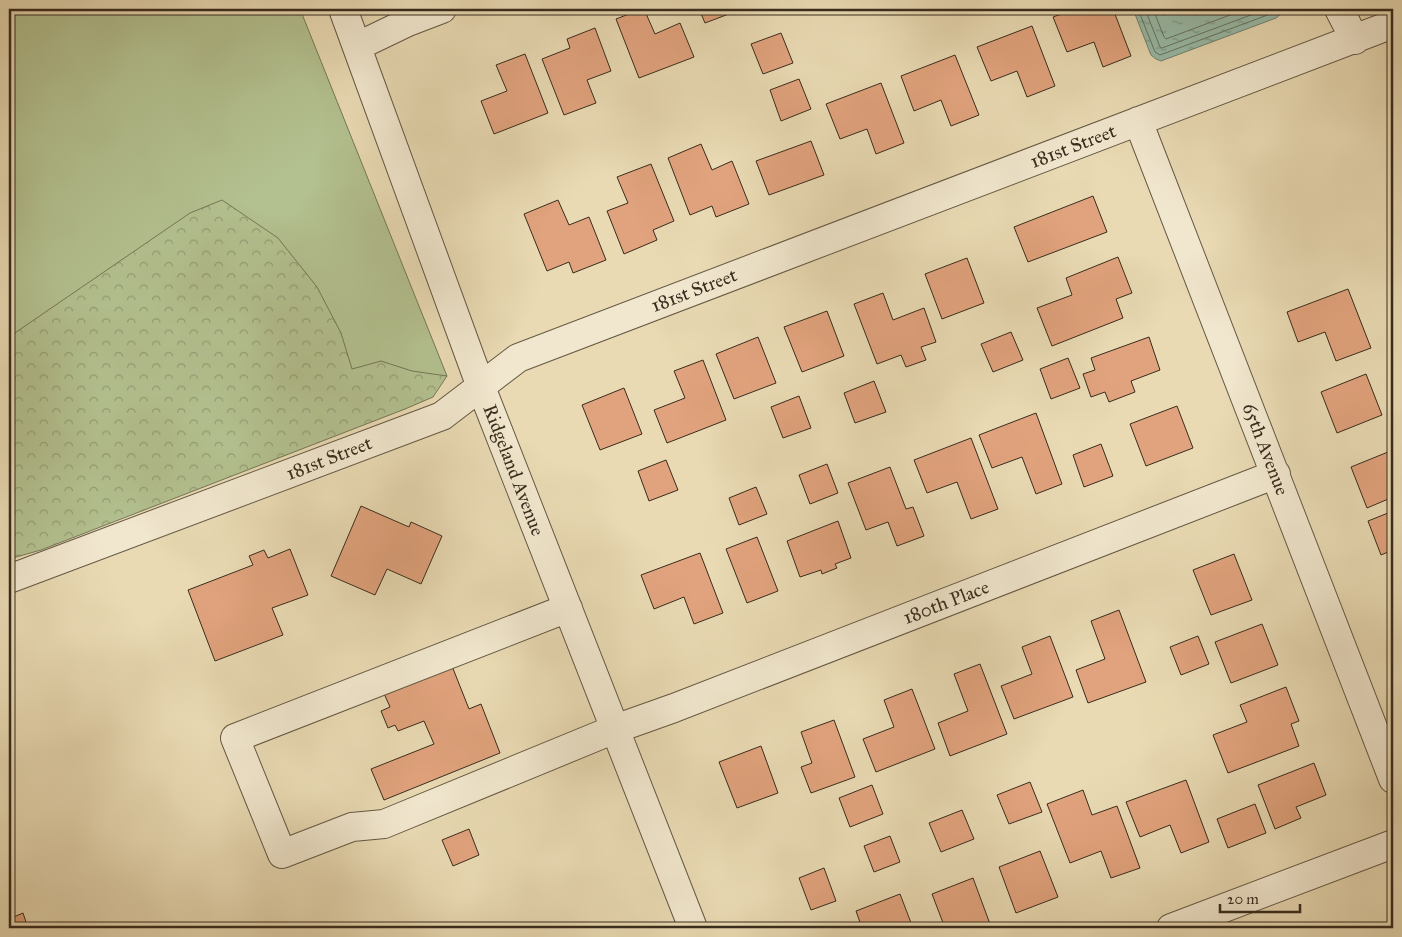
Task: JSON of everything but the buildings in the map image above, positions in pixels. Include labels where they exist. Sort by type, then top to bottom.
[{"type":"street","name":"Ridgeland Avenue","points":[[344,9],[481,387],[693,928]]},
{"type":"street","points":[[358,46],[408,22],[442,9]]},
{"type":"street","points":[[1339,9],[1354,40]]},
{"type":"street","name":"181st Street","points":[[9,579],[442,416],[518,358],[1393,24]]},
{"type":"street","name":"65th Avenue","points":[[1138,121],[1393,779]]},
{"type":"street","name":"180th Place","points":[[568,608],[235,738],[282,854],[352,827],[384,824],[615,729],[1276,474]]},
{"type":"street","points":[[1171,928],[1393,844]]},
{"type":"green space","points":[[9,9],[300,9],[447,376],[9,543]]},
{"type":"green space","points":[[222,200],[278,238],[317,287],[341,333],[352,369],[381,361],[412,371],[447,376],[433,397],[405,409],[41,550],[9,559],[9,337],[190,213]]},
{"type":"water","points":[[1133,9],[1282,9],[1281,14],[1276,18],[1161,61],[1151,55]]}]
